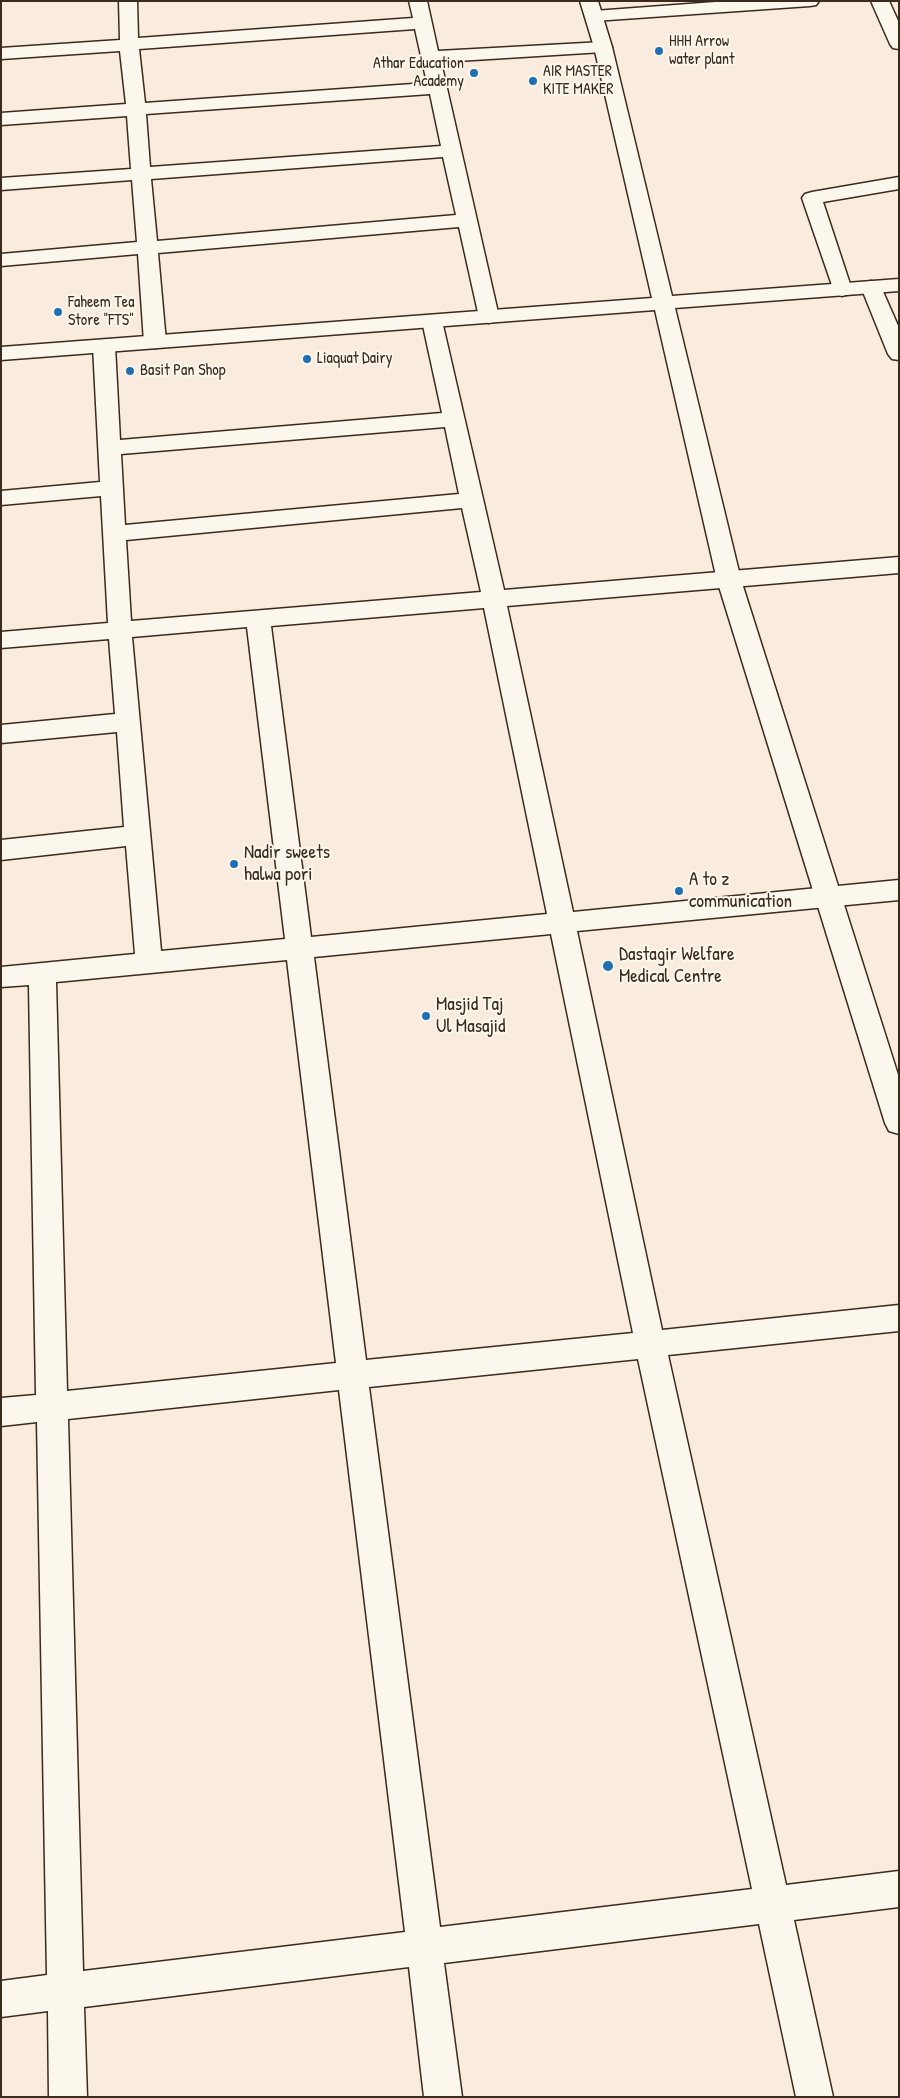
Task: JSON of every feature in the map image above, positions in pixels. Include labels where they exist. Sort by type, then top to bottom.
[{"type":"street","points":[[128,1],[129,45],[155,342]]},
{"type":"street","points":[[418,1],[489,317]]},
{"type":"street","points":[[810,1],[591,9],[603,47],[730,580],[899,1122]]},
{"type":"street","points":[[880,1],[899,44]]},
{"type":"street","points":[[1,54],[423,23]]},
{"type":"street","points":[[430,57],[603,47]]},
{"type":"street","points":[[1,119],[437,88]]},
{"type":"street","points":[[1,184],[452,151]]},
{"type":"street","points":[[842,290],[812,198],[899,184]]},
{"type":"street","points":[[1,260],[148,249],[467,220]]},
{"type":"street","points":[[1,354],[899,285]]},
{"type":"street","points":[[871,288],[899,354]]},
{"type":"street","points":[[432,321],[494,599],[650,1344],[815,2097]]},
{"type":"street","points":[[104,346],[120,630],[148,963]]},
{"type":"street","points":[[110,448],[454,419]]},
{"type":"street","points":[[1,498],[112,488]]},
{"type":"street","points":[[114,534],[472,500]]},
{"type":"street","points":[[1,640],[899,565]]},
{"type":"street","points":[[258,618],[443,2097]]},
{"type":"street","points":[[1,734],[127,722]]},
{"type":"street","points":[[1,850],[137,835]]},
{"type":"street","points":[[1,977],[899,890]]},
{"type":"street","points":[[42,973],[68,2097]]},
{"type":"street","points":[[1,1412],[899,1318]]},
{"type":"street","points":[[1,1999],[899,1889]]},
{"type":"place","name":"HHH Arrow water plant","points":[[659,51]]},
{"type":"place","name":"Athar Education Academy","points":[[474,73]]},
{"type":"place","name":"AIR MASTER KITE MAKER","points":[[533,81]]},
{"type":"place","name":"Faheem Tea Store \"FTS\"","points":[[58,312]]},
{"type":"place","name":"Liaquat Dairy","points":[[307,359]]},
{"type":"place","name":"Basit Pan Shop","points":[[130,371]]},
{"type":"place","name":"Nadir sweets halwa pori","points":[[234,864]]},
{"type":"place","name":"A to z communication","points":[[679,891]]},
{"type":"place","name":"Dastagir Welfare Medical Centre","points":[[608,966]]},
{"type":"place","name":"Masjid Taj Ul Masajid","points":[[426,1016]]}]
